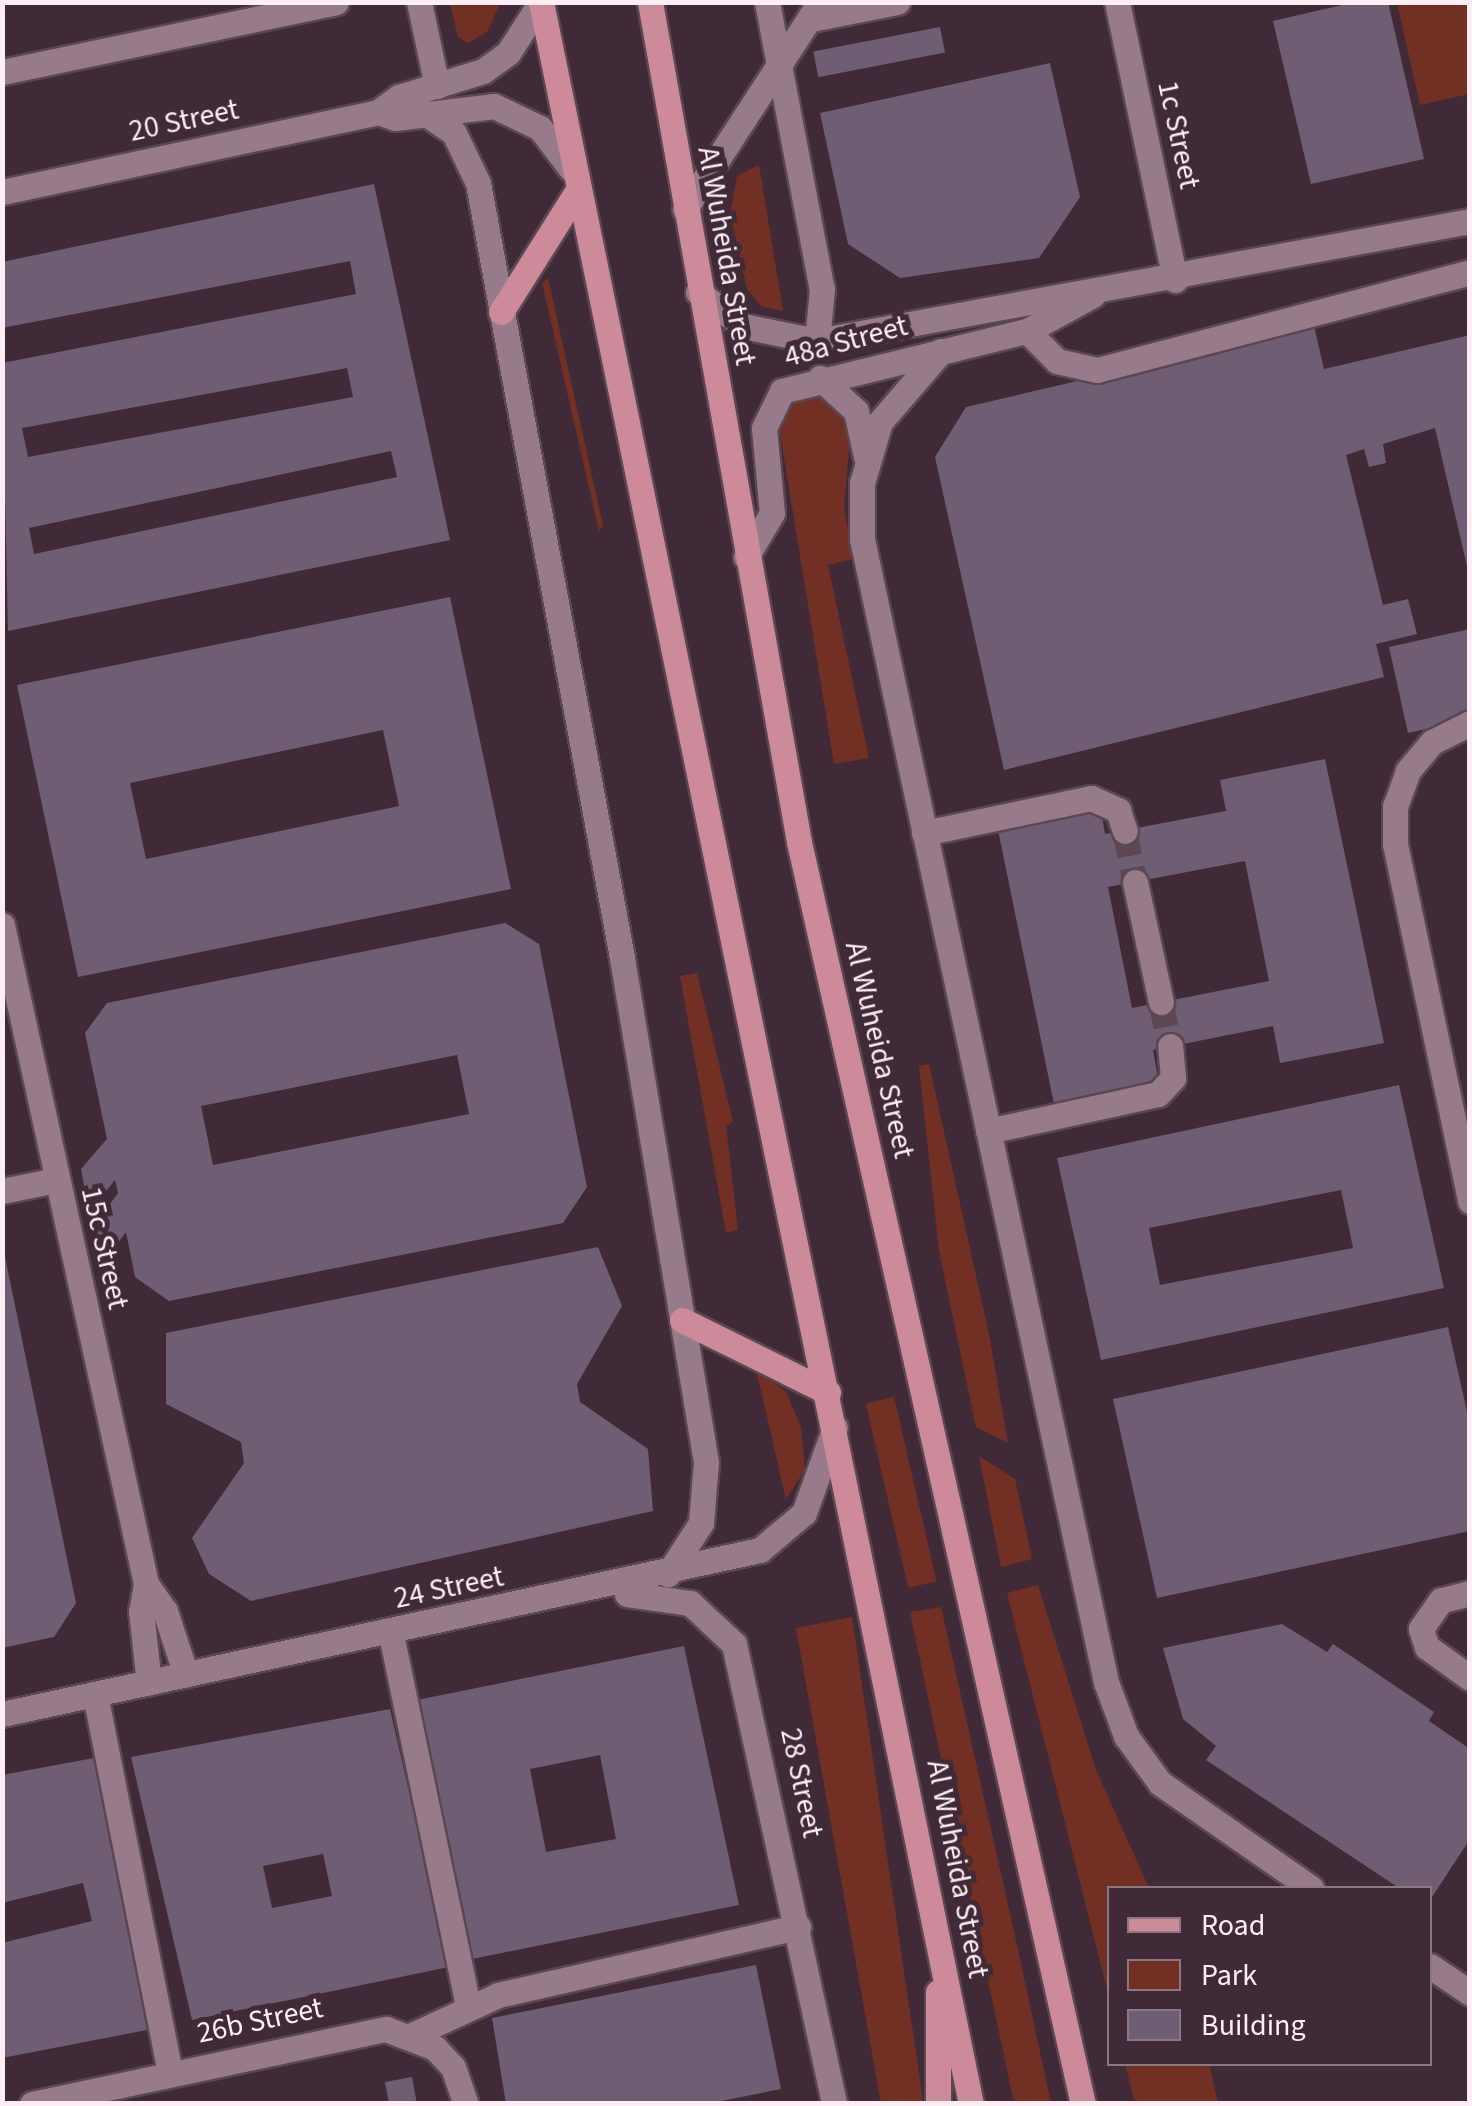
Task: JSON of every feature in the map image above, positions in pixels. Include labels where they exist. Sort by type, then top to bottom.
[{"type":"main road","name":"Al Wuheida Street","points":[[541,2],[574,181],[836,1427],[971,2104]]},
{"type":"main road","name":"Al Wuheida Street","points":[[650,2],[698,292],[799,842],[1083,2104]]},
{"type":"main road","points":[[501,312],[574,181]]},
{"type":"main road","points":[[682,1320],[828,1392]]},
{"type":"main road","points":[[938,2104],[939,1948]]},
{"type":"street","points":[[2,72],[336,2]]},
{"type":"street","points":[[419,2],[437,86]]},
{"type":"street","name":"20 Street","points":[[2,192],[378,112],[508,53],[541,2]]},
{"type":"street","points":[[767,2],[822,289],[817,342]]},
{"type":"street","points":[[685,209],[815,11],[897,2]]},
{"type":"street","name":"1c Street","points":[[1117,2],[1175,280]]},
{"type":"street","name":"20 Street","points":[[378,112],[423,112],[468,104],[518,115],[549,138],[574,181]]},
{"type":"street","points":[[423,112],[454,133],[474,165],[682,1320],[707,1493],[701,1523],[668,1574]]},
{"type":"street","name":"48a Street","points":[[698,292],[742,326],[817,342],[1045,296],[1093,295],[1175,280],[1470,221]]},
{"type":"street","points":[[1027,331],[1056,361],[1097,370],[1470,272]]},
{"type":"street","name":"48a Street","points":[[746,557],[772,513],[766,414],[782,391],[820,378],[1027,331],[1093,295]]},
{"type":"street","points":[[866,457],[897,396],[941,350]]},
{"type":"street","points":[[820,378],[856,411],[866,457],[862,539],[1114,1710],[1160,1783],[1308,1886]]},
{"type":"street","points":[[1470,723],[1432,742],[1408,771],[1395,806],[1396,844],[1470,1202]]},
{"type":"street","points":[[924,832],[1091,798],[1118,810],[1125,831]]},
{"type":"street","points":[[1136,882],[1160,1002]]},
{"type":"street","name":"15c Street","points":[[2,926],[11,1007],[56,1180],[146,1584],[165,1611],[186,1675]]},
{"type":"street","points":[[988,1131],[1158,1094],[1173,1078],[1170,1046]]},
{"type":"street","points":[[2,1192],[56,1180]]},
{"type":"street","name":"24 Street","points":[[2,1714],[582,1594],[760,1550],[784,1534],[817,1487],[836,1427]]},
{"type":"street","name":"15c Street","points":[[146,1584],[140,1610],[149,1683]]},
{"type":"street","points":[[1470,1593],[1441,1600],[1421,1629],[1427,1647],[1470,1678]]},
{"type":"street","name":"28 Street","points":[[582,1594],[661,1594],[690,1603],[725,1630],[745,1673],[834,2104]]},
{"type":"street","points":[[390,1634],[468,2005]]},
{"type":"street","points":[[95,1694],[170,2074]]},
{"type":"street","points":[[466,2104],[453,2067],[412,2035],[468,2005],[798,1927]]},
{"type":"street","points":[[1432,1967],[1470,1993]]},
{"type":"street","name":"26b Street","points":[[32,2104],[360,2033],[412,2035]]},
{"type":"green space","points":[[450,2],[500,3],[488,31],[468,43],[458,37]]},
{"type":"green space","points":[[1397,3],[1469,3],[1469,94],[1420,105]]},
{"type":"green space","points":[[759,165],[783,311],[761,306],[747,289],[730,212],[737,176]]},
{"type":"green space","points":[[548,278],[603,525],[599,531],[542,283]]},
{"type":"green space","points":[[826,388],[851,427],[844,506],[853,559],[828,565],[869,758],[834,764],[778,421],[782,404]]},
{"type":"green space","points":[[697,973],[733,1122],[726,1126],[738,1230],[726,1233],[680,976]]},
{"type":"green space","points":[[929,1064],[989,1334],[1008,1443],[976,1427],[939,1251],[919,1066]]},
{"type":"green space","points":[[756,1369],[786,1392],[801,1427],[805,1470],[786,1499]]},
{"type":"green space","points":[[894,1397],[937,1581],[908,1588],[866,1404]]},
{"type":"green space","points":[[979,1456],[1015,1479],[1032,1559],[1001,1567]]},
{"type":"green space","points":[[1038,1585],[1096,1770],[1148,1886],[1107,1886],[1107,1989],[1007,1593]]},
{"type":"green space","points":[[941,1607],[1051,2103],[1014,2103],[910,1612]]},
{"type":"green space","points":[[852,1617],[923,2103],[881,2103],[796,1628]]},
{"type":"green space","points":[[1126,2066],[1209,2066],[1218,2103],[1135,2103]]},
{"type":"building","points":[[1355,2],[1388,2],[1424,159],[1311,184],[1273,21]]},
{"type":"building","points":[[940,27],[945,53],[818,77],[813,52]]},
{"type":"building","points":[[1050,63],[1080,197],[1039,258],[900,278],[848,244],[820,113]]},
{"type":"building","points":[[374,184],[450,540],[8,631],[2,363],[356,294],[350,261],[2,328],[2,262]],"holes":[[[347,368],[353,397],[28,457],[22,428]],[[391,451],[397,477],[34,554],[29,528]]]},
{"type":"building","points":[[1314,326],[1324,369],[1470,335],[1470,579],[1435,428],[1383,444],[1386,463],[1369,467],[1364,449],[1346,455],[1383,605],[1408,599],[1417,634],[1376,644],[1384,677],[1004,770],[935,457],[966,407]]},
{"type":"building","points":[[450,597],[511,889],[78,977],[17,685]],"holes":[[[383,730],[399,806],[146,859],[130,783]]]},
{"type":"building","points":[[1470,629],[1470,719],[1408,733],[1389,647]]},
{"type":"building","points":[[1325,759],[1384,1043],[1280,1063],[1273,1026],[1153,1050],[1159,1083],[1054,1104],[997,825],[1100,805],[1105,834],[1226,811],[1220,780]],"holes":[[[1245,861],[1269,981],[1132,1008],[1108,887]]]},
{"type":"building","points":[[505,923],[539,944],[587,1187],[563,1223],[169,1301],[135,1277],[126,1232],[102,1264],[94,1226],[118,1193],[115,1180],[89,1212],[81,1169],[107,1139],[85,1033],[107,1003]],"holes":[[[457,1055],[469,1114],[213,1165],[201,1106]]]},
{"type":"building","points":[[1399,1085],[1444,1288],[1101,1360],[1057,1158]],"holes":[[[1341,1190],[1353,1248],[1160,1285],[1149,1228]]]},
{"type":"building","points":[[2,1242],[76,1603],[54,1637],[2,1648]]},
{"type":"building","points":[[598,1247],[622,1306],[577,1384],[580,1402],[648,1449],[653,1511],[251,1601],[209,1574],[192,1538],[244,1463],[241,1442],[166,1404],[166,1333]]},
{"type":"building","points":[[1448,1327],[1470,1425],[1470,1531],[1157,1598],[1113,1399]]},
{"type":"building","points":[[1282,1624],[1327,1652],[1333,1644],[1434,1712],[1429,1721],[1470,1749],[1470,1839],[1432,1897],[1432,1886],[1396,1886],[1206,1760],[1216,1746],[1183,1719],[1163,1648]]},
{"type":"building","points":[[684,1646],[739,1905],[472,1959],[417,1700]],"holes":[[[600,1755],[616,1839],[546,1852],[530,1769]]]},
{"type":"building","points":[[390,1709],[449,1967],[192,2020],[131,1757]],"holes":[[[323,1854],[332,1896],[272,1908],[263,1866]]]},
{"type":"building","points":[[94,1758],[152,2029],[2,2058],[2,1943],[92,1921],[83,1883],[2,1903],[2,1775]]},
{"type":"building","points":[[756,1965],[781,2089],[706,2104],[506,2104],[492,2018]]},
{"type":"building","points":[[412,2077],[417,2104],[389,2104],[385,2082]]},
{"type":"tunnel","points":[[1125,831],[1135,882]]},
{"type":"tunnel","points":[[1161,1002],[1170,1046]]}]
